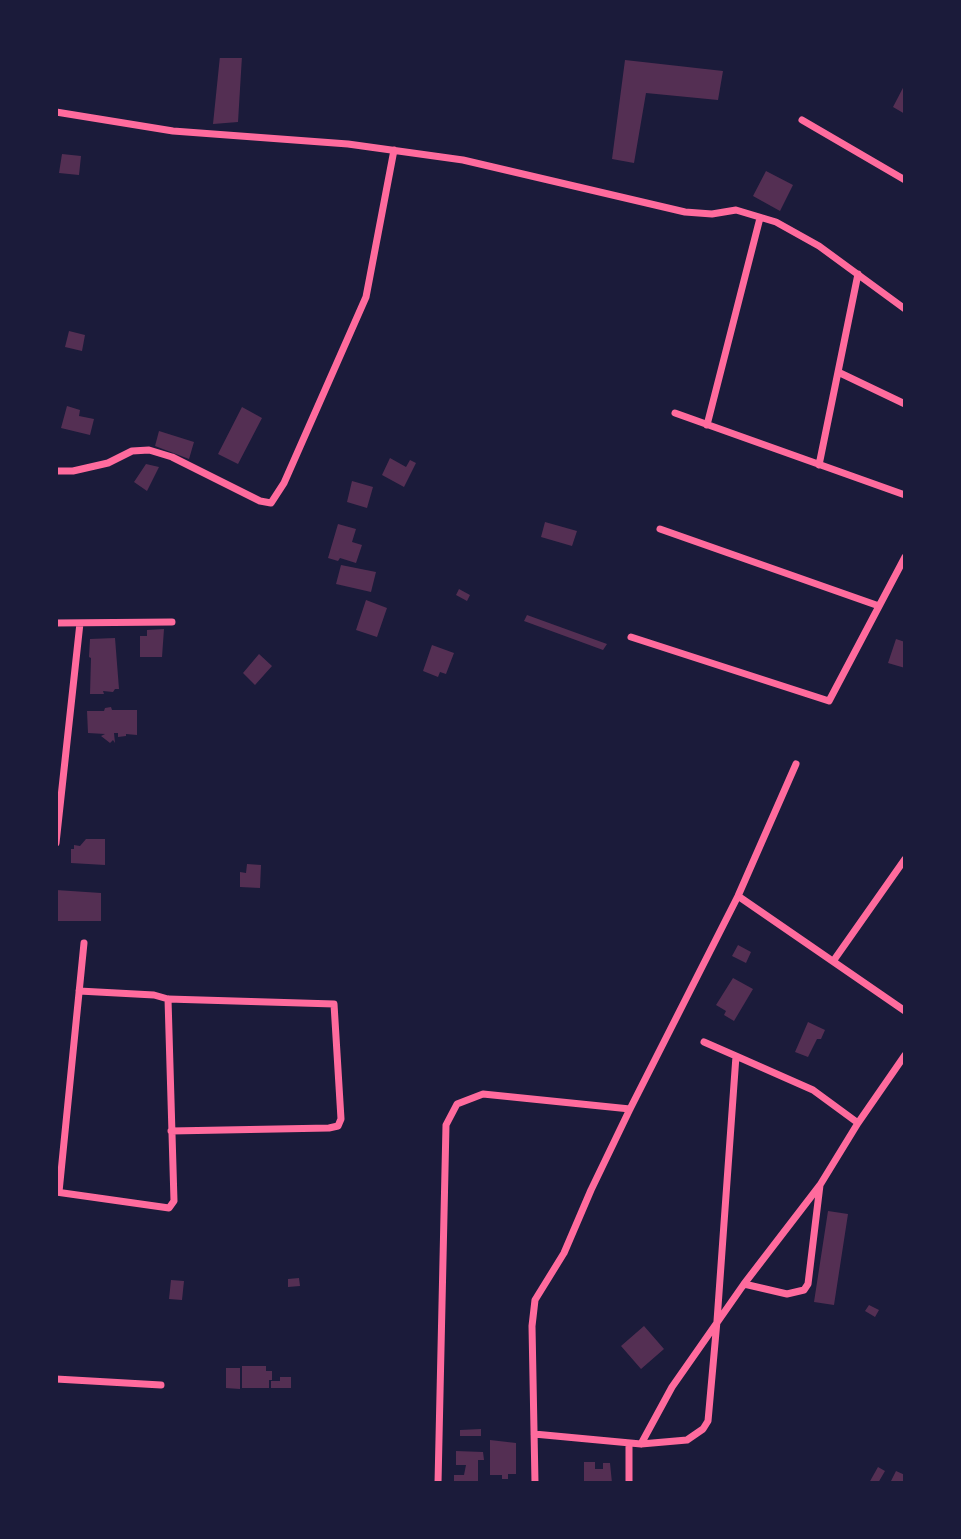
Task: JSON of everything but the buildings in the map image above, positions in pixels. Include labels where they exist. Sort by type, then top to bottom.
[{"type":"street","points":[[56,112],[173,131],[394,150],[463,160],[685,212],[712,214],[736,210],[776,222],[819,246],[905,309]]},
{"type":"street","points":[[802,120],[905,180]]},
{"type":"street","points":[[56,471],[74,471],[108,463],[132,451],[149,450],[172,457],[260,501],[271,503],[284,483],[366,297],[394,150]]},
{"type":"street","points":[[707,425],[760,218]]},
{"type":"street","points":[[820,465],[858,274]]},
{"type":"street","points":[[838,372],[905,404]]},
{"type":"street","points":[[674,413],[905,495]]},
{"type":"street","points":[[660,529],[879,606]]},
{"type":"street","points":[[631,637],[829,701],[905,557]]},
{"type":"street","points":[[56,623],[172,622]]},
{"type":"street","points":[[56,843],[80,623]]},
{"type":"street","points":[[535,1483],[532,1326],[536,1300],[564,1253],[630,1109],[738,896],[796,764]]},
{"type":"street","points":[[834,960],[905,859]]},
{"type":"street","points":[[738,896],[905,1011]]},
{"type":"street","points":[[84,943],[57,1192],[169,1208],[173,1201],[168,999]]},
{"type":"street","points":[[79,991],[154,995],[168,999],[334,1004],[341,1119],[338,1126],[171,1131]]},
{"type":"street","points":[[704,1042],[813,1090],[858,1124]]},
{"type":"street","points":[[641,1444],[672,1387],[744,1284],[820,1185],[905,1055]]},
{"type":"street","points":[[534,1434],[641,1444],[687,1440],[703,1429],[710,1408],[736,1056]]},
{"type":"street","points":[[438,1483],[446,1125],[457,1104],[483,1094],[630,1109]]},
{"type":"street","points":[[744,1284],[787,1294],[804,1290],[810,1275],[820,1185]]},
{"type":"street","points":[[56,1379],[161,1385]]},
{"type":"street","points":[[629,1443],[629,1483]]}]
